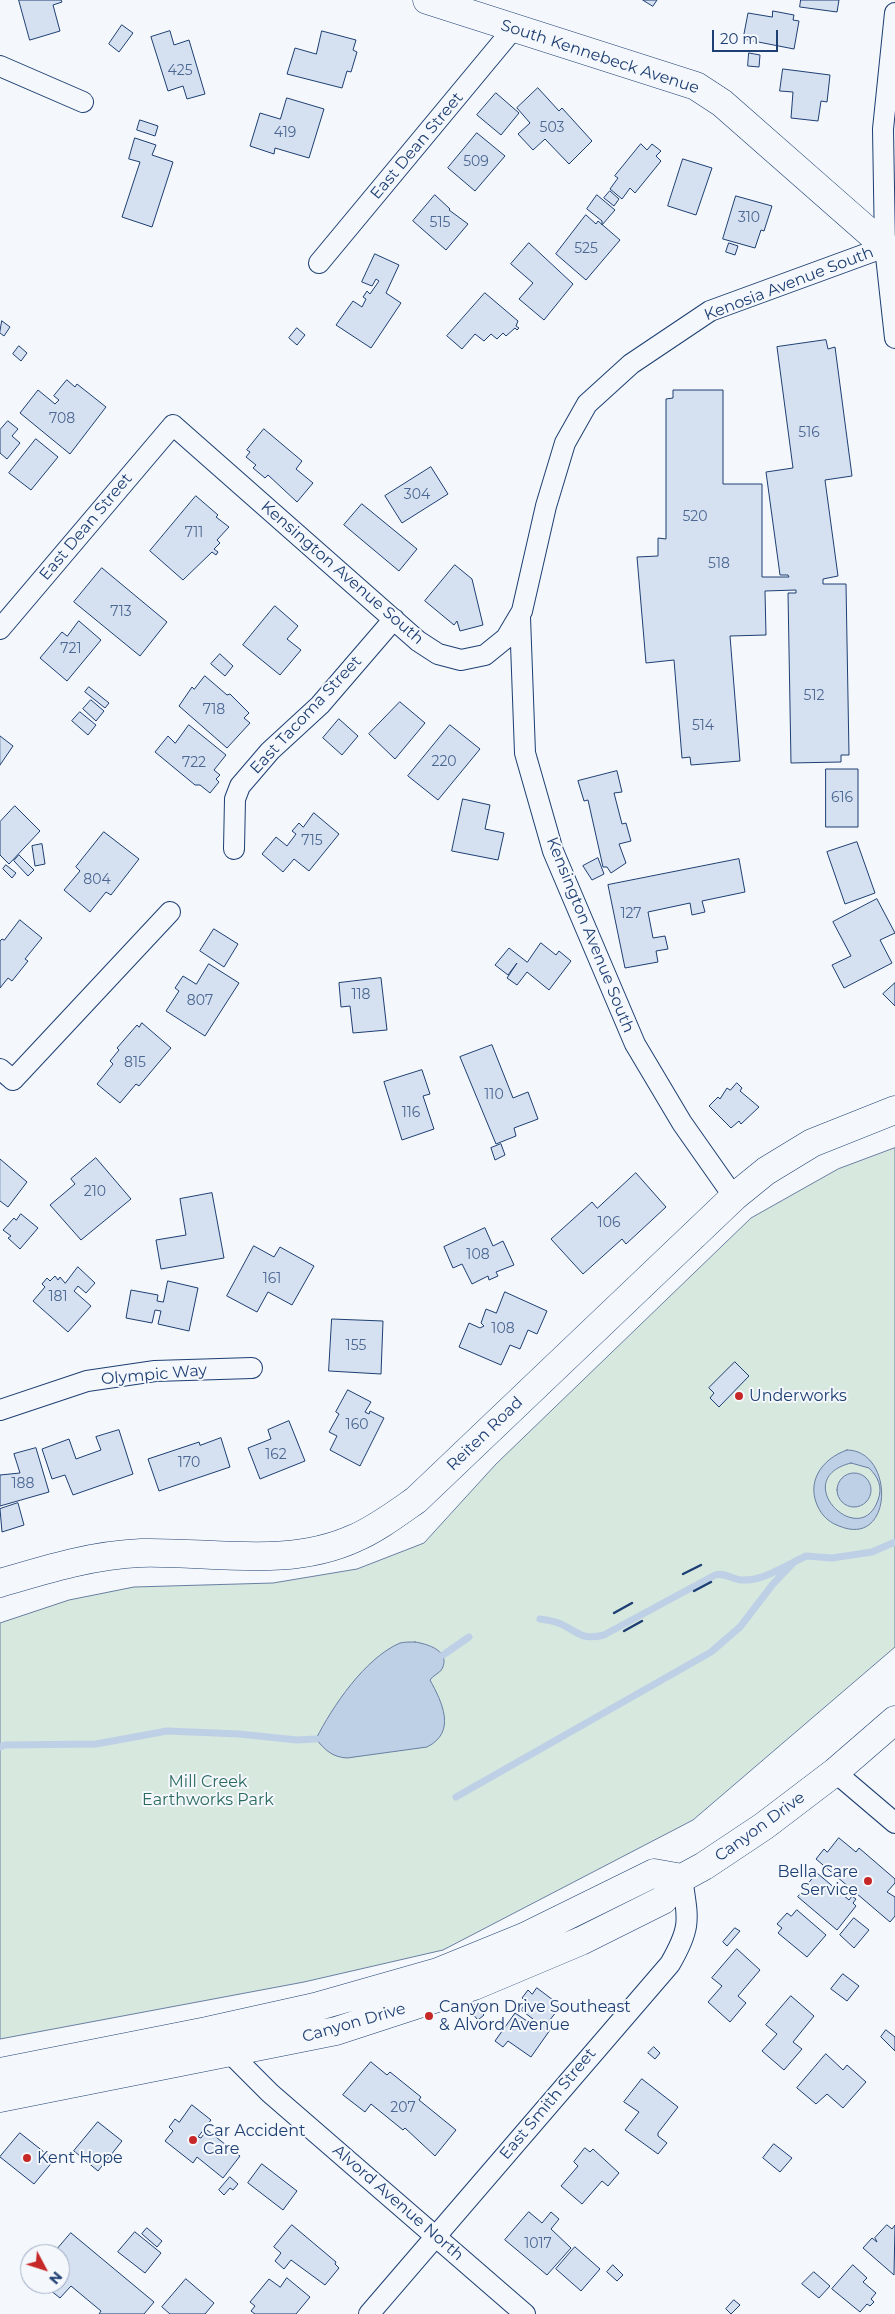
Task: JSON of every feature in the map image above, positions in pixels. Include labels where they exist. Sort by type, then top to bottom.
[{"type":"main road","name":"South Kennebeck Avenue","points":[[427,0],[696,86],[722,103],[890,251]]},
{"type":"main road","name":"Reiten Road","points":[[0,1583],[74,1561],[141,1553],[224,1556],[294,1554],[323,1549],[354,1538],[416,1500],[734,1197],[766,1172],[812,1143],[895,1110]]},
{"type":"main road","points":[[835,1772],[895,1720]]},
{"type":"main road","name":"Canyon Drive","points":[[0,2098],[230,2054],[336,2031],[474,1986],[581,1941],[663,1900],[682,1878],[704,1866],[764,1826],[835,1772]]},
{"type":"main road","name":"Canyon Drive","points":[[0,2072],[141,2045],[297,2011],[429,1975],[524,1937],[654,1873],[682,1878]]},
{"type":"street","points":[[895,13],[883,129],[895,338]]},
{"type":"street","name":"East Dean Street","points":[[319,263],[514,28]]},
{"type":"street","points":[[0,66],[84,102]]},
{"type":"street","name":"Kenosia Avenue South","points":[[520,618],[546,506],[565,443],[587,404],[631,364],[710,311],[890,251]]},
{"type":"street","name":"East Dean Street","points":[[0,629],[173,425]]},
{"type":"street","name":"Kensington Avenue South","points":[[173,425],[418,641],[438,654],[461,660],[485,655],[506,638],[520,618]]},
{"type":"street","name":"Kensington Avenue South","points":[[520,618],[525,753],[553,851],[635,1044],[682,1123],[734,1197]]},
{"type":"street","name":"East Tacoma Street","points":[[234,848],[235,799],[240,786],[270,751],[320,704],[394,620]]},
{"type":"street","points":[[7,1074],[170,912]]},
{"type":"street","name":"Olympic Way","points":[[0,1410],[87,1381],[155,1372],[252,1368]]},
{"type":"street","points":[[835,1772],[895,1823]]},
{"type":"street","name":"East Smith Street","points":[[369,2314],[670,1964],[682,1942],[688,1925],[682,1878]]},
{"type":"street","name":"Alvord Avenue North","points":[[230,2054],[270,2093],[437,2235],[525,2314]]},
{"type":"green space","name":"Mill Creek Earthworks Park","points":[[895,1148],[895,1647],[693,1820],[443,1950],[304,1982],[0,2039],[0,1623],[69,1600],[134,1587],[273,1583],[357,1569],[424,1543],[496,1464],[751,1218],[838,1169]]},
{"type":"water","points":[[847,1450],[863,1454],[874,1465],[880,1480],[882,1497],[878,1512],[870,1524],[857,1529],[839,1526],[830,1522],[819,1509],[815,1499],[815,1481],[818,1473],[830,1459]],"holes":[[[851,1463],[869,1468],[879,1482],[878,1500],[869,1514],[857,1518],[845,1515],[834,1507],[827,1495],[826,1483],[833,1471]]]},
{"type":"water","points":[[854,1473],[866,1478],[871,1490],[866,1502],[854,1507],[842,1502],[837,1490],[842,1478]]},
{"type":"water","points":[[415,1642],[432,1647],[441,1653],[443,1657],[442,1669],[430,1680],[439,1698],[444,1716],[442,1733],[436,1741],[427,1747],[347,1758],[337,1756],[326,1750],[316,1739],[340,1699],[351,1685],[374,1660],[387,1650],[400,1643]]},
{"type":"building","points":[[19,0],[61,0],[62,2],[53,5],[60,31],[30,40]]},
{"type":"building","points":[[643,0],[657,0],[653,6]]},
{"type":"building","points":[[801,0],[839,0],[837,12],[800,7]]},
{"type":"building","points":[[773,11],[794,15],[793,20],[799,21],[794,49],[743,39],[748,13],[772,17]]},
{"type":"building","points":[[122,25],[133,33],[119,52],[109,44]]},
{"type":"building","points":[[170,31],[174,45],[189,40],[205,94],[187,99],[183,86],[168,91],[151,37]]},
{"type":"building","points":[[322,31],[356,40],[353,50],[357,52],[351,72],[347,71],[342,88],[287,74],[295,48],[316,54]]},
{"type":"building","points":[[749,53],[760,55],[759,67],[748,66]]},
{"type":"building","points":[[783,69],[830,75],[827,102],[821,101],[818,121],[791,118],[793,92],[780,91]]},
{"type":"building","points":[[538,88],[559,111],[562,108],[592,141],[569,164],[545,139],[533,150],[518,134],[530,123],[517,108]]},
{"type":"building","points":[[496,93],[519,113],[501,135],[477,115]]},
{"type":"building","points":[[287,98],[324,109],[309,158],[275,148],[274,154],[250,146],[260,113],[280,119]]},
{"type":"building","points":[[140,120],[158,126],[155,136],[137,130]]},
{"type":"building","points":[[477,133],[505,156],[475,191],[448,168]]},
{"type":"building","points":[[135,138],[156,145],[152,155],[173,162],[152,227],[122,217],[140,162],[129,159]]},
{"type":"building","points":[[641,144],[647,150],[652,144],[661,151],[656,156],[661,161],[635,193],[630,188],[622,199],[610,189],[618,178],[615,176]]},
{"type":"building","points":[[683,159],[712,168],[696,215],[668,206]]},
{"type":"building","points":[[610,191],[619,199],[614,206],[604,198]]},
{"type":"building","points":[[435,195],[449,210],[468,224],[446,250],[413,221]]},
{"type":"building","points":[[597,195],[615,210],[602,225],[602,221],[587,209]]},
{"type":"building","points":[[736,196],[772,206],[764,231],[761,230],[755,248],[723,239]]},
{"type":"building","points":[[586,215],[596,224],[598,221],[620,240],[586,280],[556,254]]},
{"type":"building","points":[[529,243],[573,284],[544,320],[519,299],[533,283],[511,264]]},
{"type":"building","points":[[729,243],[738,246],[735,255],[726,252]]},
{"type":"building","points":[[375,254],[399,265],[386,293],[401,303],[371,348],[336,325],[353,301],[362,307],[366,299],[363,297],[367,291],[370,294],[379,281],[376,279],[372,286],[362,282]]},
{"type":"building","points":[[485,293],[518,321],[516,326],[519,328],[517,330],[515,328],[506,336],[503,333],[497,339],[491,334],[484,341],[475,334],[462,349],[447,336]]},
{"type":"building","points":[[2,321],[10,327],[4,336],[0,333]]},
{"type":"building","points":[[297,328],[305,335],[297,345],[289,338]]},
{"type":"building","points":[[826,340],[828,349],[835,347],[852,476],[825,480],[838,576],[823,579],[823,584],[846,584],[849,755],[841,755],[841,762],[791,763],[788,593],[796,593],[796,590],[765,591],[766,635],[730,636],[740,761],[691,765],[690,757],[682,758],[674,660],[646,663],[637,557],[658,556],[658,538],[666,539],[666,399],[673,398],[673,390],[723,390],[723,484],[762,484],[762,577],[789,577],[788,575],[780,575],[766,472],[793,468],[777,347]]},
{"type":"building","points":[[19,346],[27,353],[21,361],[13,354]]},
{"type":"building","points":[[67,380],[75,387],[77,384],[106,407],[70,454],[20,413],[38,390],[55,404],[59,400],[54,396]]},
{"type":"building","points":[[8,421],[18,429],[12,436],[20,443],[7,459],[0,453],[0,430]]},
{"type":"building","points":[[264,429],[302,461],[296,469],[313,483],[297,502],[268,475],[265,478],[253,468],[256,465],[246,457],[250,452],[247,450]]},
{"type":"building","points":[[36,439],[58,457],[31,490],[9,473]]},
{"type":"building","points":[[431,467],[448,494],[402,523],[385,496]]},
{"type":"building","points":[[196,496],[218,515],[216,517],[229,527],[217,540],[220,543],[214,549],[218,552],[216,555],[212,552],[183,580],[150,551]]},
{"type":"building","points":[[362,504],[417,549],[399,571],[344,525]]},
{"type":"building","points":[[455,565],[472,579],[483,625],[460,631],[457,621],[454,625],[425,601]]},
{"type":"building","points":[[102,568],[167,622],[140,656],[74,602]]},
{"type":"building","points":[[275,606],[298,626],[287,639],[301,650],[280,675],[243,645]]},
{"type":"building","points":[[79,621],[101,640],[67,681],[40,658],[62,632],[67,636]]},
{"type":"building","points":[[220,654],[233,666],[225,676],[211,664]]},
{"type":"building","points":[[205,676],[227,695],[230,694],[249,713],[244,718],[250,723],[227,748],[179,706],[192,687],[194,689]]},
{"type":"building","points":[[89,687],[109,703],[105,708],[85,692]]},
{"type":"building","points":[[91,700],[104,711],[96,721],[83,709]]},
{"type":"building","points":[[400,702],[425,723],[395,759],[369,734]]},
{"type":"building","points":[[80,712],[96,725],[88,735],[72,721]]},
{"type":"building","points":[[339,719],[358,736],[342,755],[323,738]]},
{"type":"building","points":[[189,725],[226,755],[214,770],[220,775],[216,779],[219,782],[210,793],[200,785],[195,785],[155,752],[168,736],[175,743]]},
{"type":"building","points":[[450,725],[480,749],[438,800],[408,776]]},
{"type":"building","points":[[0,736],[13,746],[0,765]]},
{"type":"building","points":[[826,769],[858,769],[858,827],[826,827]]},
{"type":"building","points":[[617,771],[622,792],[614,793],[622,824],[626,823],[631,841],[619,844],[626,863],[611,873],[607,867],[603,867],[588,800],[584,801],[578,781]]},
{"type":"building","points":[[463,799],[490,805],[485,829],[504,833],[498,860],[452,851]]},
{"type":"building","points":[[15,806],[40,831],[9,864],[0,855],[0,822]]},
{"type":"building","points":[[314,813],[339,834],[309,871],[294,859],[283,872],[262,854],[276,837],[287,846],[296,834],[292,831],[299,823],[303,827]]},
{"type":"building","points":[[104,832],[139,859],[111,895],[106,892],[90,912],[64,890],[80,871],[76,867]]},
{"type":"building","points":[[857,842],[875,893],[845,904],[827,852]]},
{"type":"building","points":[[42,844],[45,864],[35,866],[32,846]]},
{"type":"building","points":[[19,855],[34,870],[28,876],[14,861]]},
{"type":"building","points":[[598,858],[604,874],[592,880],[583,866]]},
{"type":"building","points":[[739,859],[745,892],[702,901],[705,912],[692,915],[690,903],[648,912],[653,938],[665,936],[668,949],[656,951],[658,962],[625,968],[608,885]]},
{"type":"building","points":[[6,865],[16,873],[12,878],[3,869]]},
{"type":"building","points":[[877,899],[895,933],[880,940],[892,963],[844,988],[832,965],[851,956],[833,922]]},
{"type":"building","points":[[20,920],[42,938],[25,959],[28,961],[12,981],[8,978],[0,988],[0,941],[4,940]]},
{"type":"building","points":[[214,929],[238,944],[224,967],[200,951]]},
{"type":"building","points":[[541,943],[556,955],[559,951],[571,961],[549,990],[527,972],[517,985],[507,978],[517,963],[508,975],[495,965],[509,948],[527,962]]},
{"type":"building","points":[[209,964],[239,983],[205,1036],[166,1011],[179,991],[175,988],[183,976],[196,984]]},
{"type":"building","points":[[381,978],[387,1030],[353,1033],[350,1006],[341,1007],[339,983]]},
{"type":"building","points":[[895,983],[895,1006],[883,994]]},
{"type":"building","points":[[142,1023],[171,1048],[139,1086],[136,1084],[120,1103],[97,1084],[113,1064],[110,1061],[119,1050],[117,1048],[137,1025],[139,1027]]},
{"type":"building","points":[[492,1045],[513,1098],[528,1092],[538,1119],[514,1128],[516,1136],[496,1144],[460,1057]]},
{"type":"building","points":[[422,1070],[430,1094],[423,1096],[434,1129],[402,1140],[384,1082]]},
{"type":"building","points":[[737,1083],[742,1088],[740,1091],[759,1107],[741,1124],[739,1121],[731,1128],[709,1106],[718,1097],[720,1099],[727,1088],[730,1090]]},
{"type":"building","points":[[501,1144],[505,1155],[495,1160],[491,1148]]},
{"type":"building","points":[[96,1158],[131,1199],[81,1240],[50,1205],[75,1184],[71,1179]]},
{"type":"building","points":[[0,1159],[27,1182],[8,1207],[0,1201]]},
{"type":"building","points":[[636,1173],[666,1207],[626,1244],[622,1239],[583,1274],[551,1239],[592,1202],[597,1208]]},
{"type":"building","points":[[212,1193],[224,1258],[161,1269],[156,1240],[186,1235],[180,1199]]},
{"type":"building","points":[[21,1214],[38,1228],[20,1249],[8,1238],[11,1236],[3,1230],[14,1218],[16,1220]]},
{"type":"building","points":[[485,1228],[493,1246],[503,1241],[514,1265],[496,1272],[498,1276],[489,1280],[488,1276],[472,1284],[462,1264],[453,1268],[444,1247]]},
{"type":"building","points":[[254,1246],[274,1257],[280,1247],[314,1266],[292,1305],[268,1292],[257,1312],[227,1296]]},
{"type":"building","points":[[78,1267],[95,1283],[86,1293],[78,1286],[74,1291],[91,1306],[68,1332],[33,1301],[45,1287],[42,1284],[47,1278],[50,1281],[55,1276],[58,1280],[60,1277],[65,1283]]},
{"type":"building","points":[[168,1281],[198,1288],[189,1331],[158,1324],[161,1311],[155,1310],[152,1323],[126,1318],[131,1290],[158,1295],[157,1301],[163,1302]]},
{"type":"building","points":[[505,1292],[547,1311],[537,1334],[528,1330],[520,1349],[510,1345],[501,1365],[459,1347],[469,1323],[480,1328],[484,1326],[481,1323],[486,1309],[496,1313]]},
{"type":"building","points":[[332,1319],[383,1321],[381,1374],[329,1371]]},
{"type":"building","points":[[735,1362],[749,1376],[719,1407],[710,1398],[714,1393],[709,1388]]},
{"type":"building","points":[[348,1390],[371,1402],[365,1412],[369,1414],[370,1411],[384,1418],[360,1466],[330,1450],[337,1436],[329,1432],[339,1414],[336,1412]]},
{"type":"building","points":[[289,1421],[305,1461],[260,1479],[248,1448],[271,1439],[268,1430]]},
{"type":"building","points":[[119,1430],[133,1474],[73,1495],[65,1475],[52,1479],[42,1449],[69,1439],[76,1459],[101,1450],[96,1437]]},
{"type":"building","points":[[221,1438],[230,1467],[159,1491],[148,1459],[199,1442],[200,1445]]},
{"type":"building","points":[[36,1448],[49,1492],[0,1506],[0,1475],[20,1473],[14,1454]]},
{"type":"building","points":[[18,1503],[24,1525],[2,1532],[0,1509]]},
{"type":"building","name":"Bella Care Service","points":[[839,1838],[856,1852],[859,1848],[895,1879],[895,1883],[887,1892],[895,1897],[895,1916],[890,1922],[816,1859],[824,1849],[827,1852]]},
{"type":"building","points":[[817,1873],[849,1900],[852,1896],[856,1899],[853,1903],[856,1906],[837,1930],[798,1897]]},
{"type":"building","points":[[797,1910],[826,1935],[807,1957],[778,1933],[782,1928],[777,1924],[787,1913],[791,1916]]},
{"type":"building","points":[[854,1918],[869,1930],[854,1948],[840,1935]]},
{"type":"building","points":[[735,1928],[740,1931],[727,1946],[723,1942]]},
{"type":"building","points":[[737,1949],[760,1970],[738,1996],[746,2003],[730,2022],[708,2002],[722,1986],[712,1978]]},
{"type":"building","points":[[843,1974],[859,1986],[847,2001],[831,1989]]},
{"type":"building","points":[[537,1988],[561,2006],[545,2026],[550,2030],[531,2057],[508,2041],[503,2047],[495,2041],[515,2013],[530,2023],[533,2019],[521,2010],[527,2001],[522,1998],[528,1990],[532,1994]]},
{"type":"building","points":[[791,1996],[814,2016],[793,2042],[802,2049],[784,2070],[762,2051],[777,2034],[766,2025]]},
{"type":"building","points":[[475,2005],[484,2015],[478,2020],[469,2010]]},
{"type":"building","points":[[886,2030],[895,2037],[895,2051],[881,2037]]},
{"type":"building","points":[[654,2047],[660,2053],[655,2059],[648,2053]]},
{"type":"building","points":[[826,2054],[843,2070],[847,2065],[866,2082],[843,2108],[827,2094],[816,2104],[797,2088]]},
{"type":"building","points":[[371,2062],[387,2075],[390,2072],[421,2097],[419,2100],[456,2130],[435,2156],[405,2128],[403,2130],[371,2104],[365,2112],[343,2095]]},
{"type":"building","points":[[642,2079],[678,2107],[658,2133],[658,2136],[667,2143],[658,2154],[625,2130],[639,2112],[624,2102]]},
{"type":"building","name":"Car Accident Care","points":[[192,2105],[211,2120],[198,2137],[201,2138],[207,2130],[240,2156],[223,2178],[197,2157],[193,2163],[165,2141],[173,2131],[169,2127],[175,2119],[179,2122]]},
{"type":"building","points":[[98,2122],[122,2141],[98,2171],[74,2151]]},
{"type":"building","name":"Kent Hope","points":[[20,2133],[54,2160],[34,2184],[0,2157]]},
{"type":"building","points":[[774,2144],[792,2158],[780,2172],[763,2158]]},
{"type":"building","points":[[585,2148],[590,2152],[593,2149],[619,2173],[608,2186],[602,2181],[582,2204],[561,2186],[578,2166],[574,2162]]},
{"type":"building","points":[[262,2164],[297,2191],[283,2210],[248,2183]]},
{"type":"building","points":[[230,2177],[238,2184],[233,2190],[230,2188],[224,2195],[219,2190]]},
{"type":"building","points":[[529,2212],[542,2223],[551,2212],[559,2219],[551,2229],[571,2248],[547,2275],[505,2240]]},
{"type":"building","points":[[292,2225],[336,2262],[335,2264],[339,2268],[325,2285],[291,2260],[284,2269],[275,2261],[281,2253],[274,2247]]},
{"type":"building","points":[[887,2225],[892,2229],[895,2225],[894,2275],[863,2248],[872,2238],[877,2242],[875,2238]]},
{"type":"building","points":[[147,2228],[162,2241],[157,2247],[142,2234]]},
{"type":"building","points":[[135,2232],[161,2253],[145,2273],[118,2252]]},
{"type":"building","points":[[71,2233],[154,2302],[144,2314],[99,2314],[101,2311],[70,2287],[70,2244],[62,2244]]},
{"type":"building","points":[[575,2247],[600,2269],[581,2291],[556,2269]]},
{"type":"building","points":[[613,2265],[623,2275],[617,2281],[607,2272]]},
{"type":"building","points":[[853,2265],[867,2278],[863,2282],[876,2293],[871,2299],[874,2302],[870,2306],[867,2304],[860,2312],[832,2289]]},
{"type":"building","points":[[814,2272],[830,2286],[819,2298],[802,2284]]},
{"type":"building","points":[[287,2278],[310,2297],[296,2314],[255,2314],[251,2311],[255,2306],[250,2302],[269,2279],[280,2287]]},
{"type":"building","points":[[186,2279],[214,2303],[205,2314],[170,2314],[162,2307]]},
{"type":"building","points":[[55,2294],[64,2294],[60,2298]]},
{"type":"building","points":[[734,2300],[740,2305],[731,2314],[726,2309]]},
{"type":"waterway","points":[[456,1797],[711,1652],[740,1627],[773,1584],[794,1562],[806,1556],[832,1558],[872,1552],[895,1542]]},
{"type":"waterway","points":[[540,1619],[563,1625],[586,1636],[604,1635],[715,1575],[722,1574],[741,1580],[748,1580],[767,1575],[790,1564]]},
{"type":"waterway","points":[[443,1655],[469,1637]]},
{"type":"waterway","points":[[0,1747],[5,1745],[96,1744],[167,1731],[239,1734],[297,1740],[316,1739]]},
{"type":"wall","points":[[683,1574],[701,1565]]},
{"type":"wall","points":[[694,1591],[711,1582]]},
{"type":"wall","points":[[614,1613],[632,1603]]},
{"type":"wall","points":[[624,1631],[642,1621]]},
{"type":"place","name":"Underworks","points":[[739,1396]]},
{"type":"place","name":"Bella Care Service","points":[[868,1881]]},
{"type":"place","name":"Canyon Drive Southeast & Alvord Avenue","points":[[429,2016]]},
{"type":"place","name":"Car Accident Care","points":[[193,2140]]},
{"type":"place","name":"Kent Hope","points":[[27,2158]]}]
